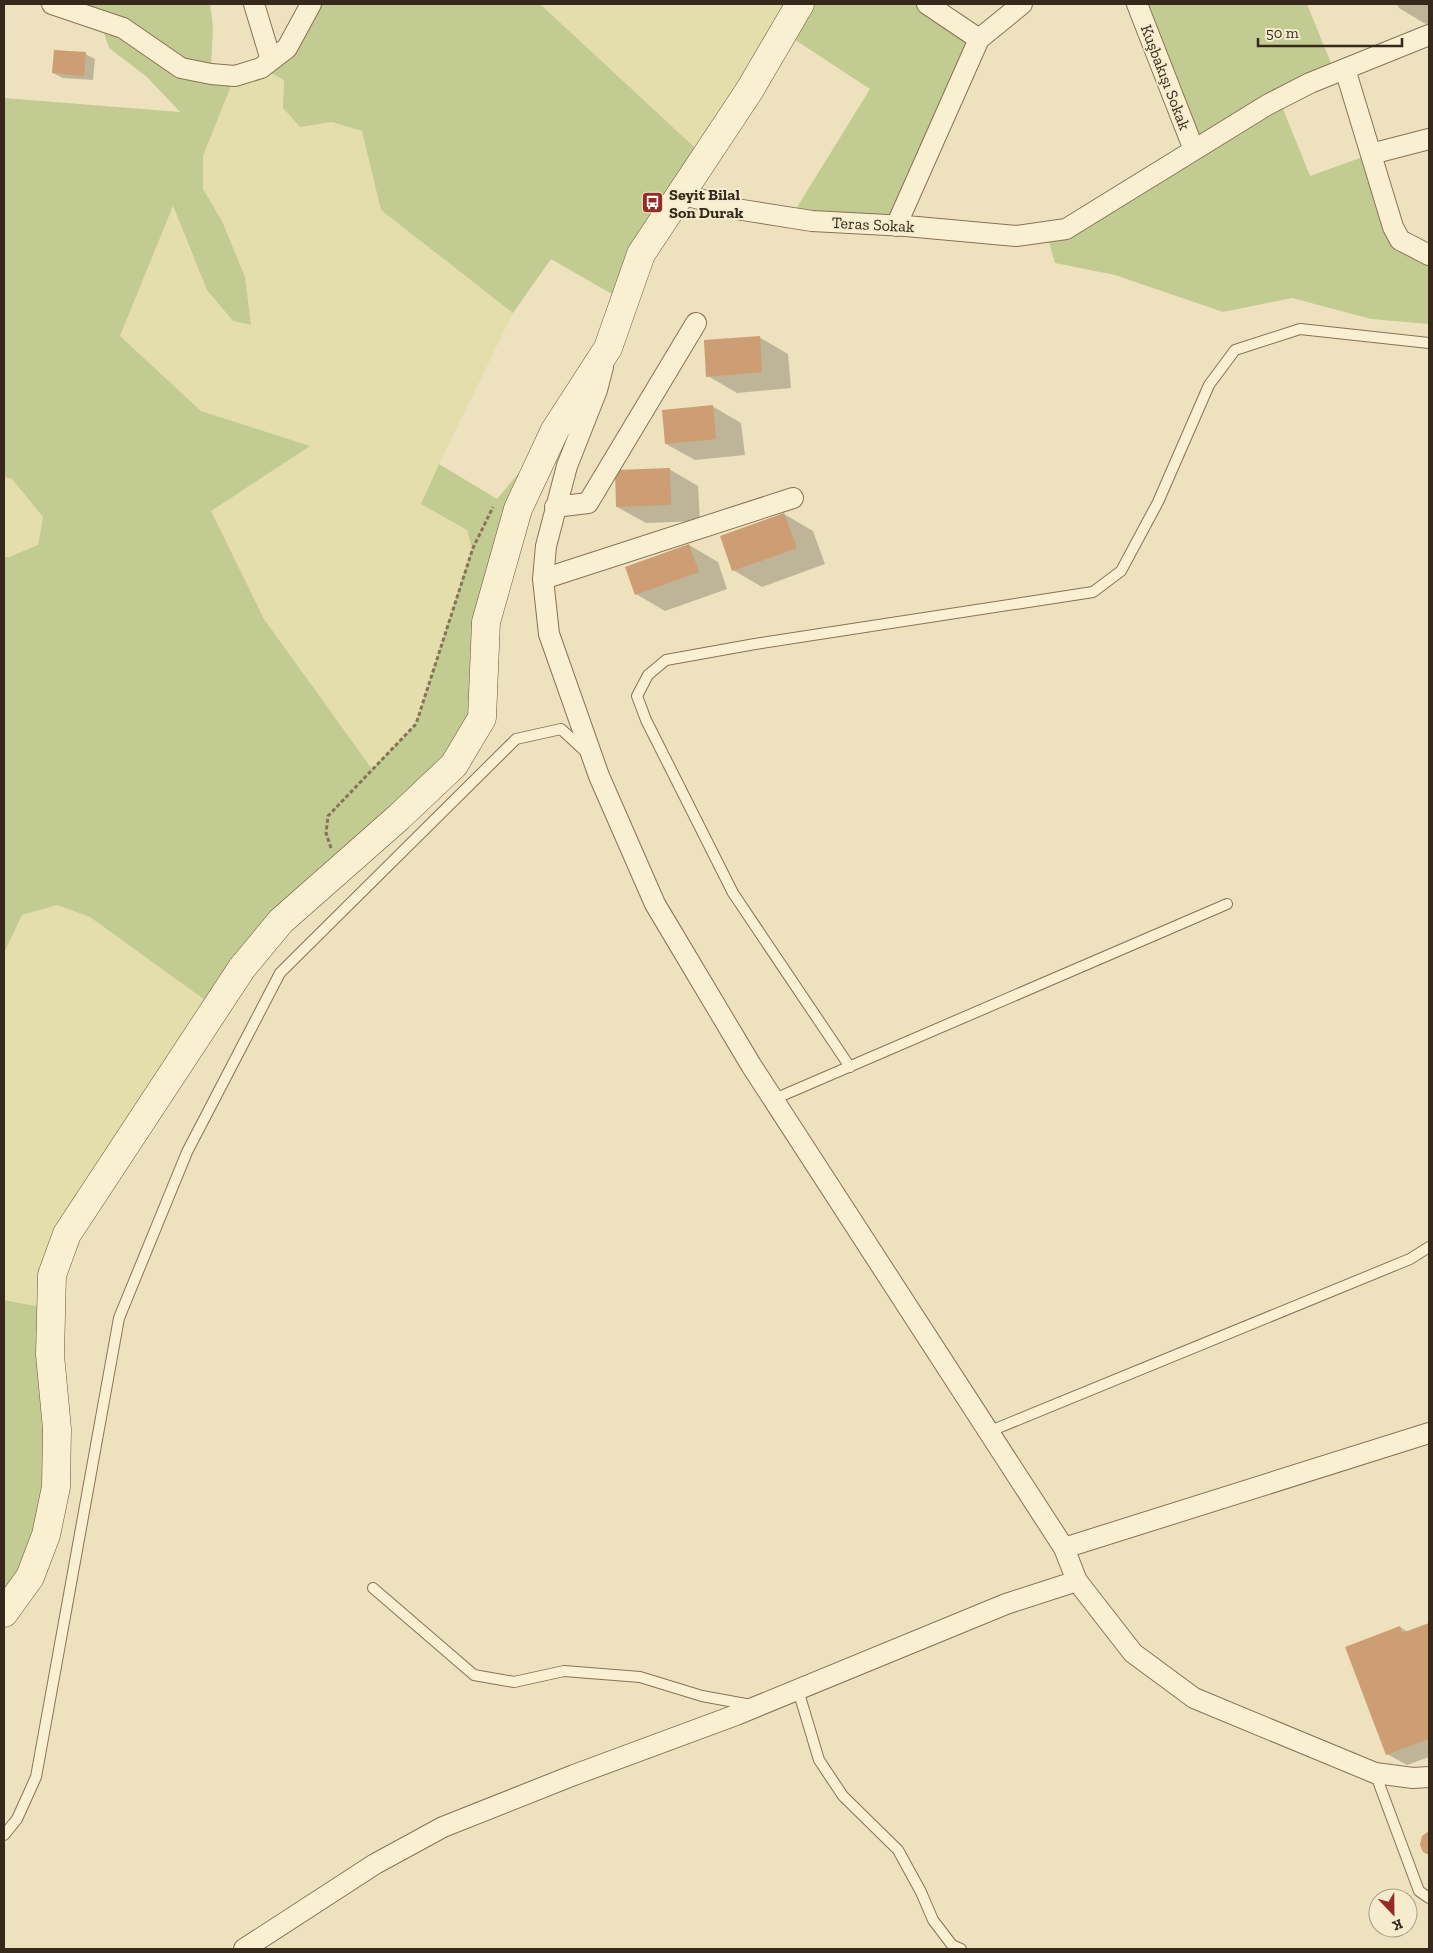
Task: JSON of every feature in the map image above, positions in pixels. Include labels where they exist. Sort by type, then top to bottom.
[{"type":"street","points":[[52,4],[123,28],[181,68],[211,74],[236,76],[261,68],[287,48],[312,4]]},
{"type":"street","points":[[254,4],[271,60]]},
{"type":"street","points":[[800,4],[749,91],[641,254],[608,348],[597,390],[567,466],[555,507],[546,546],[543,579],[549,634],[592,757],[656,904],[772,1100],[1064,1548],[1077,1581],[1133,1653],[1194,1698],[1375,1773],[1413,1778],[1429,1777]]},
{"type":"street","points":[[927,4],[979,39]]},
{"type":"street","points":[[896,226],[979,39],[1022,4]]},
{"type":"street","name":"Kuşbakışı Sokak","points":[[1137,4],[1194,150]]},
{"type":"street","points":[[1194,150],[1267,105],[1346,69],[1429,35]]},
{"type":"street","points":[[1346,69],[1393,227],[1400,240],[1429,254]]},
{"type":"street","points":[[1371,154],[1429,138]]},
{"type":"street","name":"Teras Sokak","points":[[681,194],[736,209],[812,221],[906,226],[1016,236],[1066,229],[1194,150]]},
{"type":"street","points":[[555,507],[588,503],[696,323]]},
{"type":"street","points":[[4,1613],[30,1577],[46,1534],[56,1488],[57,1430],[50,1355],[52,1276],[67,1234],[242,968],[281,921],[454,765],[482,718],[486,622],[518,509],[555,430],[608,348]]},
{"type":"street","points":[[543,579],[793,498]]},
{"type":"street","points":[[1064,1548],[1429,1433]]},
{"type":"street","points":[[244,1949],[375,1864],[443,1827],[757,1707],[1006,1604],[1077,1581]]},
{"type":"lane","points":[[850,1067],[733,893],[646,720],[637,696],[648,675],[666,660],[676,658],[754,644],[1093,592],[1121,571],[1158,502],[1209,385],[1235,350],[1300,329],[1429,343]]},
{"type":"lane","points":[[4,1835],[17,1819],[36,1777],[119,1318],[187,1152],[280,973],[516,739],[561,729],[592,757]]},
{"type":"lane","points":[[772,1100],[1227,904]]},
{"type":"lane","points":[[988,1432],[1410,1259],[1429,1247]]},
{"type":"lane","points":[[373,1588],[474,1675],[514,1682],[564,1671],[640,1677],[702,1696],[757,1707]]},
{"type":"lane","points":[[798,1690],[819,1760],[843,1796],[898,1850],[921,1892],[932,1920],[952,1945],[961,1949]]},
{"type":"lane","points":[[1375,1773],[1419,1891],[1429,1898]]},
{"type":"path","points":[[339,870],[326,833],[328,816],[416,724],[472,548],[497,499]]},
{"type":"shaded area","points":[[540,4],[800,4],[705,157]]},
{"type":"shaded area","points":[[261,68],[284,80],[283,108],[300,127],[332,122],[362,131],[382,210],[513,313],[421,504],[467,530],[473,548],[416,724],[372,769],[264,619],[210,510],[309,446],[201,411],[120,336],[173,206],[189,249],[233,321],[251,325],[222,221],[203,189],[203,156],[235,76]]},
{"type":"shaded area","points":[[4,477],[12,479],[43,517],[38,545],[9,557],[4,557]]},
{"type":"shaded area","points":[[57,905],[90,917],[216,1008],[67,1234],[51,1309],[4,1300],[4,953],[22,915]]},
{"type":"green space","points":[[52,4],[210,4],[213,26],[211,73],[235,76],[203,156],[203,189],[222,221],[245,277],[251,325],[233,321],[207,290],[173,206],[120,336],[201,411],[310,446],[211,511],[264,619],[372,769],[416,724],[472,548],[467,530],[421,504],[439,464],[497,499],[555,430],[518,509],[482,718],[399,817],[216,1008],[90,917],[57,905],[22,915],[4,953],[4,557],[9,557],[38,545],[43,517],[12,479],[4,477],[4,98],[180,112],[147,77],[109,48],[100,20]]},
{"type":"green space","points":[[311,4],[540,4],[705,157],[624,301],[551,259],[513,313],[381,210],[362,131],[332,122],[300,127],[283,108],[284,80],[261,68]]},
{"type":"green space","points":[[800,4],[927,4],[979,39],[896,226],[791,217],[870,89],[783,32]]},
{"type":"green space","points":[[1137,4],[1307,4],[1335,73],[1279,99],[1310,176],[1371,154],[1393,227],[1429,253],[1429,324],[1371,319],[1292,298],[1223,312],[1115,275],[1055,263],[1046,232],[1194,150]]},
{"type":"green space","points":[[4,1300],[51,1309],[56,1487],[4,1613]]},
{"type":"building","points":[[54,50],[86,52],[84,76],[52,73]]},
{"type":"building","points":[[760,336],[762,372],[706,377],[704,340]]},
{"type":"building","points":[[713,405],[716,439],[665,444],[662,410]]},
{"type":"building","points":[[670,468],[671,505],[616,507],[615,470]]},
{"type":"building","points":[[784,513],[797,548],[732,571],[720,536]]},
{"type":"building","points":[[689,544],[699,572],[635,595],[625,567]]},
{"type":"building","points":[[1429,1623],[1429,1739],[1386,1755],[1345,1647],[1400,1626],[1402,1633]]},
{"type":"building","points":[[1429,1831],[1429,1855],[1423,1852],[1420,1845],[1422,1836]]},
{"type":"place","name":"Seyit Bilal Son Durak","points":[[653,203]]}]
